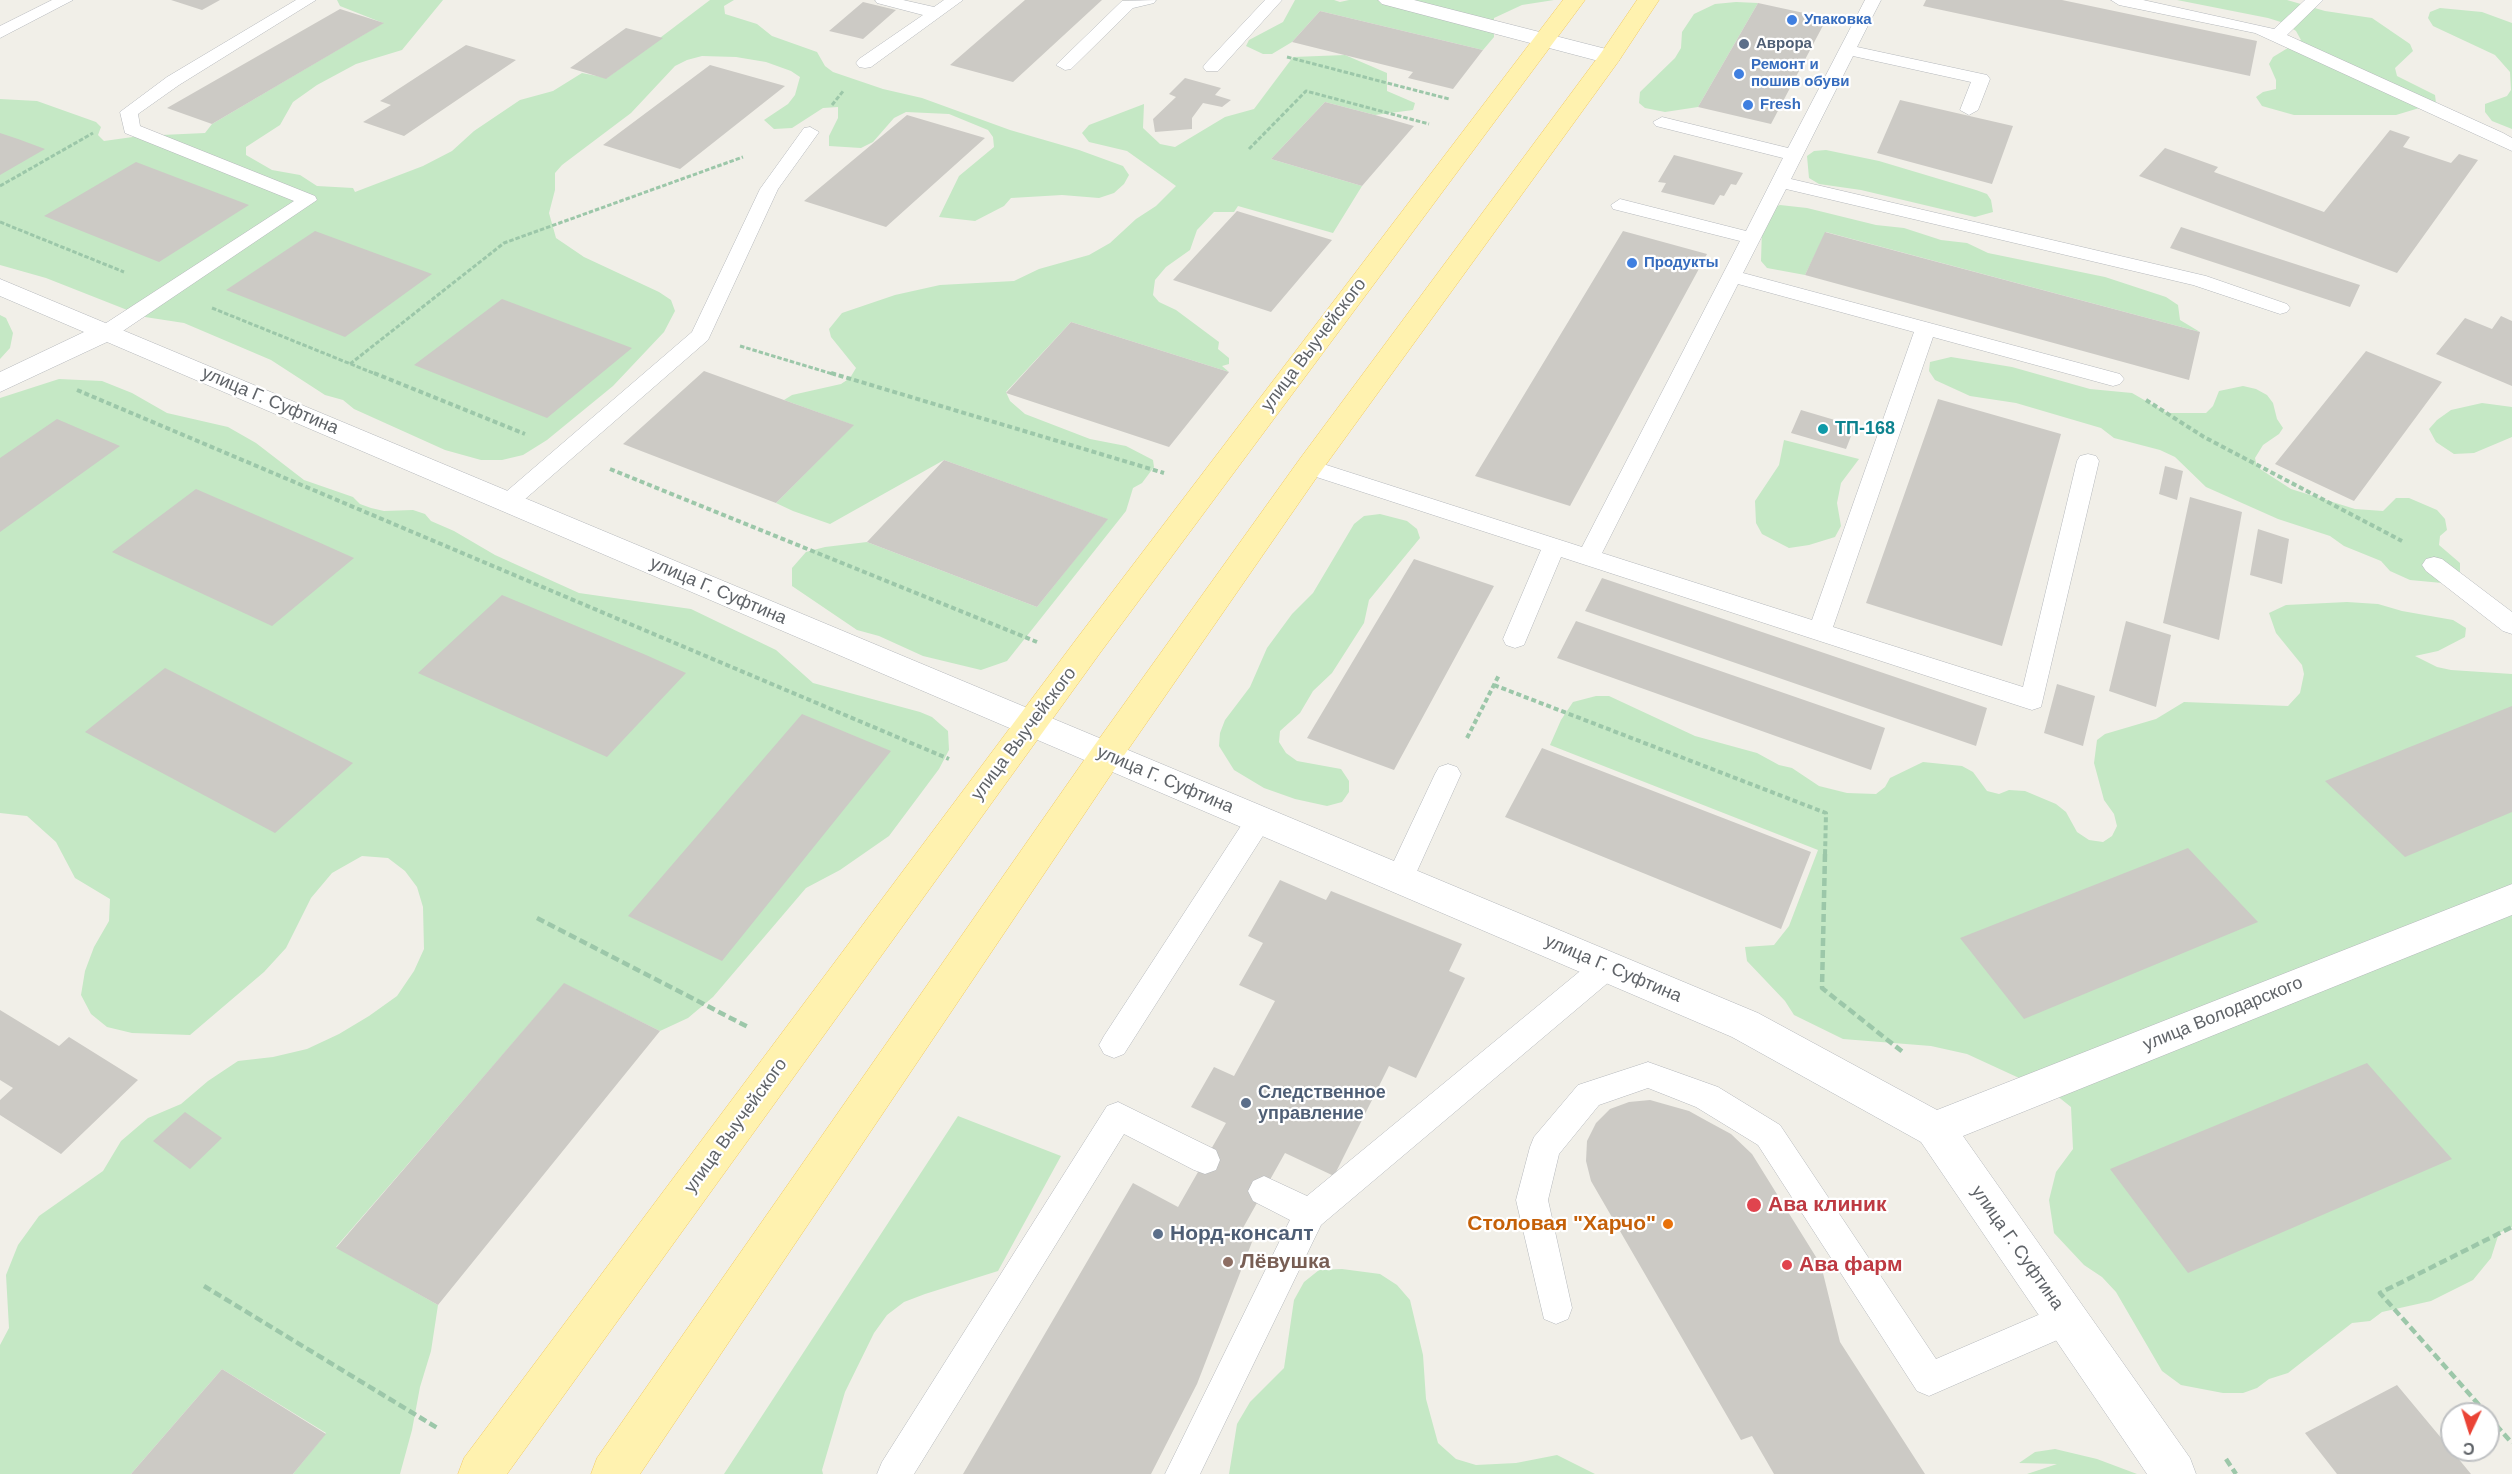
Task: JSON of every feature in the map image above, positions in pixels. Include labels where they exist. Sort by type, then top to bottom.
[{"type":"main road","name":"улица Выучейского","points":[[480,1474],[1532,37],[1574,0]]},
{"type":"main road","points":[[613,1474],[1106,755],[1309,466],[1610,57],[1648,0]]},
{"type":"street","points":[[1389,0],[1610,57]]},
{"type":"street","name":"улица Г. Суфтина","points":[[0,287],[1745,1025],[1935,1129],[2174,1474]]},
{"type":"street","points":[[0,383],[107,332]]},
{"type":"street","name":"улица Володарского","points":[[1935,1129],[2512,899]]},
{"type":"lane","points":[[0,33],[65,0]]},
{"type":"lane","points":[[107,332],[308,200],[131,129],[129,112],[173,81],[308,0]]},
{"type":"lane","points":[[883,0],[937,13]]},
{"type":"lane","points":[[865,63],[955,0]]},
{"type":"lane","points":[[1065,65],[1128,4],[1148,0]]},
{"type":"lane","points":[[1212,67],[1274,0]]},
{"type":"lane","points":[[1590,556],[1873,0]]},
{"type":"lane","points":[[2119,0],[2260,29],[2497,136],[2512,146]]},
{"type":"lane","points":[[2276,36],[2315,0]]},
{"type":"lane","points":[[1848,50],[1981,79],[1969,111]]},
{"type":"lane","points":[[1662,122],[1794,155]]},
{"type":"lane","points":[[508,502],[701,335],[770,189],[810,132]]},
{"type":"lane","points":[[1780,182],[2199,280],[2280,308]]},
{"type":"lane","points":[[1620,205],[1752,238]]},
{"type":"lane","points":[[1732,276],[2113,379]]},
{"type":"lane","points":[[1820,631],[1926,328]]},
{"type":"lane","points":[[1309,466],[2032,700],[2088,461]]},
{"type":"lane","points":[[1515,639],[1554,547]]},
{"type":"lane","points":[[2434,565],[2512,625]]},
{"type":"lane","points":[[1399,879],[1448,774]]},
{"type":"lane","points":[[1114,1045],[1259,820]]},
{"type":"lane","points":[[1182,1474],[1310,1214],[1606,967]]},
{"type":"lane","points":[[1556,1308],[1532,1200],[1545,1148],[1589,1095],[1648,1075],[1707,1097],[1769,1135],[1929,1379],[2066,1319]]},
{"type":"lane","points":[[894,1474],[1118,1116],[1205,1160]]},
{"type":"lane","points":[[1264,1191],[1310,1214]]},
{"type":"path","points":[[1287,57],[1456,100]]},
{"type":"path","points":[[350,364],[504,243],[810,132],[865,63]]},
{"type":"path","points":[[1249,149],[1306,91],[1436,126]]},
{"type":"path","points":[[0,186],[129,112]]},
{"type":"path","points":[[701,335],[1168,474]]},
{"type":"path","points":[[28,370],[958,763]]},
{"type":"path","points":[[2113,379],[2204,437],[2391,533],[2434,565]]},
{"type":"path","points":[[1448,774],[1515,639]]},
{"type":"path","points":[[1494,685],[1826,813],[1822,988],[1913,1061]]},
{"type":"path","points":[[537,918],[752,1028]]},
{"type":"path","points":[[2476,1402],[2380,1293],[2512,1227]]},
{"type":"path","points":[[204,1286],[439,1430]]},
{"type":"path","points":[[2500,1430],[2512,1443]]},
{"type":"path","points":[[2223,1455],[2236,1474]]},
{"type":"green space","points":[[337,0],[443,0],[402,50],[356,64],[317,85],[293,102],[280,125],[246,147],[246,155],[272,170],[300,175],[317,186],[353,188],[355,192],[423,166],[452,151],[474,131],[520,100],[553,91],[582,73],[607,78],[710,0],[734,0],[724,6],[725,14],[757,24],[772,36],[817,52],[825,66],[833,72],[883,89],[922,98],[1010,130],[1079,150],[1123,166],[1129,175],[1124,184],[1114,193],[1099,198],[1062,195],[1011,198],[1004,206],[975,221],[939,217],[959,176],[994,147],[993,137],[988,130],[949,114],[906,112],[894,118],[873,142],[861,148],[829,146],[829,136],[838,118],[838,107],[823,108],[792,128],[774,129],[764,120],[788,104],[795,95],[800,77],[791,71],[766,62],[736,57],[702,56],[687,60],[675,66],[631,113],[562,165],[555,173],[555,190],[549,213],[556,238],[584,257],[659,292],[671,300],[675,311],[664,332],[613,386],[547,440],[523,455],[502,460],[481,460],[445,450],[354,409],[343,400],[325,395],[271,360],[184,323],[145,317],[46,278],[0,265],[0,99],[37,101],[96,122],[101,127],[98,135],[104,141],[140,136],[205,133],[212,124],[383,23],[340,6]]},
{"type":"green space","points":[[1295,0],[1340,2],[1349,0],[1554,0],[1522,5],[1494,18],[1494,37],[1483,50],[1320,11],[1292,42],[1272,54],[1263,54],[1246,46],[1249,40],[1283,22]]},
{"type":"green space","points":[[2177,0],[2287,0],[2325,11],[2372,18],[2410,44],[2413,51],[2395,68],[2397,76],[2435,95],[2436,103],[2396,115],[2294,115],[2262,106],[2256,97],[2263,92],[2276,89],[2276,80],[2269,64],[2273,57],[2301,40],[2296,31],[2284,23],[2268,18]]},
{"type":"green space","points":[[1758,3],[1698,107],[1665,112],[1645,108],[1639,103],[1640,92],[1675,58],[1681,48],[1682,32],[1694,14],[1715,4]]},
{"type":"green space","points":[[2440,8],[2482,12],[2512,23],[2512,129],[2492,121],[2485,112],[2485,104],[2507,96],[2511,90],[2510,72],[2495,55],[2433,26],[2428,18],[2430,12]]},
{"type":"green space","points":[[1345,55],[1387,73],[1387,91],[1415,103],[1413,110],[1375,115],[1325,102],[1271,159],[1362,186],[1333,233],[1238,206],[1234,212],[1214,212],[1197,230],[1190,250],[1166,267],[1155,280],[1153,295],[1159,302],[1176,310],[1219,342],[1218,349],[1229,358],[1229,364],[1222,366],[1229,372],[1071,322],[1006,392],[1010,401],[1025,414],[1090,439],[1126,446],[1153,460],[1154,467],[1142,483],[1133,488],[1126,511],[1007,661],[981,670],[923,656],[879,636],[857,630],[792,586],[792,568],[806,552],[825,547],[867,542],[1037,607],[1107,519],[944,460],[830,524],[793,511],[776,503],[853,425],[784,400],[792,395],[841,384],[850,378],[856,368],[831,337],[829,329],[842,313],[895,295],[940,285],[1014,281],[1039,269],[1089,255],[1110,243],[1136,219],[1156,206],[1176,186],[1127,151],[1089,142],[1082,133],[1089,125],[1144,104],[1143,128],[1160,144],[1175,147],[1225,117],[1254,109],[1293,57]]},
{"type":"green space","points":[[1826,150],[1879,161],[1987,194],[1991,200],[1993,212],[1975,217],[1861,190],[1819,184],[1809,178],[1807,156],[1814,151]]},
{"type":"green space","points":[[1780,205],[1807,208],[1876,225],[1904,228],[1941,240],[1967,243],[1988,253],[2105,277],[2166,297],[2178,305],[2180,320],[2200,332],[1826,232],[1805,275],[1767,268],[1761,261],[1762,229],[1770,208]]},
{"type":"green space","points":[[0,315],[6,318],[13,333],[10,348],[0,359]]},
{"type":"green space","points":[[1951,357],[2012,367],[2090,389],[2132,393],[2167,413],[2206,413],[2213,406],[2219,391],[2243,386],[2256,389],[2267,395],[2273,403],[2277,419],[2283,428],[2279,434],[2263,445],[2255,458],[2257,467],[2291,489],[2355,509],[2383,511],[2396,498],[2409,498],[2437,510],[2445,519],[2447,530],[2440,536],[2439,545],[2460,563],[2460,572],[2442,583],[2410,580],[2390,571],[2381,561],[2344,546],[2330,536],[2278,519],[2206,487],[2175,457],[2160,450],[2114,438],[2101,428],[2016,403],[1970,396],[1935,380],[1929,371],[1930,362]]},
{"type":"green space","points":[[59,379],[102,381],[132,393],[167,413],[228,427],[256,443],[304,480],[353,497],[360,504],[371,508],[384,511],[413,510],[425,514],[431,521],[454,531],[495,555],[579,593],[691,609],[776,650],[813,683],[920,712],[932,717],[948,731],[949,750],[939,769],[889,836],[840,870],[806,888],[713,997],[688,1018],[660,1031],[564,984],[336,1247],[438,1305],[431,1351],[420,1387],[412,1430],[400,1474],[293,1474],[326,1433],[222,1369],[131,1474],[0,1474],[0,1345],[9,1328],[6,1275],[18,1245],[39,1216],[103,1171],[121,1141],[148,1118],[181,1104],[208,1081],[238,1061],[273,1057],[307,1049],[369,1016],[397,996],[414,971],[424,949],[423,907],[417,887],[405,871],[388,858],[362,856],[332,873],[311,898],[286,948],[264,972],[190,1035],[132,1033],[107,1027],[91,1014],[81,995],[85,971],[94,947],[109,921],[110,899],[75,878],[56,842],[27,816],[0,813],[0,398]]},
{"type":"green space","points":[[2482,403],[2512,407],[2512,437],[2474,453],[2454,454],[2436,442],[2429,429],[2437,420],[2451,410]]},
{"type":"green space","points":[[1784,440],[1859,459],[1841,483],[1837,503],[1841,526],[1835,537],[1789,548],[1762,534],[1756,523],[1755,501],[1779,465]]},
{"type":"green space","points":[[1380,514],[1407,521],[1417,529],[1420,538],[1369,600],[1364,623],[1332,673],[1313,691],[1300,713],[1280,731],[1279,742],[1286,753],[1297,761],[1341,769],[1349,781],[1349,792],[1342,802],[1327,806],[1295,799],[1264,788],[1234,770],[1219,746],[1220,733],[1225,720],[1250,687],[1267,648],[1292,614],[1313,593],[1354,524],[1364,516]]},
{"type":"green space","points":[[2347,602],[2378,604],[2402,611],[2453,620],[2466,628],[2465,637],[2438,651],[2415,656],[2437,667],[2451,670],[2512,674],[2512,1227],[2499,1233],[2491,1258],[2473,1280],[2431,1301],[2382,1312],[2370,1321],[2352,1323],[2288,1373],[2269,1379],[2257,1388],[2243,1393],[2223,1393],[2181,1385],[2162,1371],[2116,1292],[2102,1277],[2084,1265],[2054,1233],[2049,1200],[2056,1172],[2073,1149],[2071,1107],[2056,1095],[1967,1054],[1931,1046],[1843,1039],[1794,1015],[1785,1001],[1747,961],[1745,947],[1774,945],[1789,926],[1818,850],[1550,745],[1561,720],[1573,702],[1596,696],[1609,696],[1695,736],[1757,753],[1779,765],[1792,768],[1819,786],[1847,793],[1876,794],[1885,787],[1890,778],[1923,762],[1962,766],[1973,772],[1987,791],[1999,794],[2009,790],[2025,791],[2056,804],[2066,812],[2077,832],[2089,840],[2103,842],[2112,836],[2117,826],[2114,814],[2104,800],[2094,763],[2097,740],[2105,734],[2156,719],[2184,702],[2288,706],[2300,693],[2304,674],[2302,665],[2276,633],[2269,613],[2286,605]]},
{"type":"green space","points":[[958,1116],[1061,1156],[998,1271],[904,1302],[887,1315],[874,1333],[845,1392],[822,1470],[823,1474],[724,1474]]},
{"type":"green space","points":[[1342,1269],[1380,1274],[1397,1285],[1410,1300],[1423,1355],[1426,1399],[1438,1443],[1456,1459],[1476,1465],[1516,1463],[1557,1455],[1595,1474],[1229,1474],[1237,1424],[1250,1402],[1284,1368],[1294,1300],[1304,1282],[1319,1270]]},
{"type":"green space","points":[[2055,1449],[2097,1459],[2137,1474],[2027,1474],[2057,1464],[2019,1463],[2035,1452]]},
{"type":"building","points":[[171,0],[220,0],[202,10]]},
{"type":"building","points":[[1025,0],[1102,0],[1013,82],[950,65]]},
{"type":"building","points":[[1926,0],[2062,0],[2257,41],[2250,76],[1923,6]]},
{"type":"building","points":[[863,2],[896,10],[863,39],[829,31]]},
{"type":"building","points":[[1758,3],[1827,18],[1771,124],[1698,107]]},
{"type":"building","points":[[340,9],[384,23],[212,124],[167,108]]},
{"type":"building","points":[[1320,11],[1483,50],[1453,89],[1408,78],[1413,72],[1292,42]]},
{"type":"building","points":[[626,28],[663,38],[606,79],[570,68]]},
{"type":"building","points":[[466,45],[516,60],[404,136],[363,122],[391,105],[380,101]]},
{"type":"building","points":[[710,65],[785,86],[680,169],[603,145]]},
{"type":"building","points":[[1185,78],[1221,88],[1215,95],[1231,100],[1222,107],[1203,103],[1192,118],[1192,129],[1155,132],[1153,119],[1176,97],[1169,94]]},
{"type":"building","points":[[1900,100],[2013,126],[1992,184],[1877,153]]},
{"type":"building","points":[[1325,102],[1414,126],[1362,186],[1271,159]]},
{"type":"building","points":[[907,115],[985,138],[886,227],[804,201]]},
{"type":"building","points":[[2390,130],[2410,137],[2403,147],[2451,163],[2459,154],[2478,160],[2397,273],[2139,176],[2165,148],[2218,167],[2214,172],[2324,212]]},
{"type":"building","points":[[0,133],[18,139],[45,149],[0,175]]},
{"type":"building","points":[[1674,155],[1743,173],[1736,185],[1731,184],[1724,196],[1720,195],[1714,205],[1661,192],[1666,183],[1658,182]]},
{"type":"building","points":[[136,162],[249,205],[159,262],[44,216]]},
{"type":"building","points":[[1237,211],[1332,240],[1271,312],[1173,280]]},
{"type":"building","points":[[2181,227],[2360,285],[2350,307],[2170,248]]},
{"type":"building","points":[[315,231],[432,274],[345,337],[226,290]]},
{"type":"building","points":[[1623,231],[1707,254],[1570,506],[1475,476]]},
{"type":"building","points":[[1825,232],[2200,332],[2189,380],[1805,275]]},
{"type":"building","points":[[502,299],[632,348],[547,418],[414,365]]},
{"type":"building","points":[[2501,316],[2512,321],[2512,386],[2436,354],[2465,318],[2492,329]]},
{"type":"building","points":[[1071,322],[1229,372],[1169,447],[1006,393]]},
{"type":"building","points":[[2366,351],[2442,382],[2354,501],[2275,464]]},
{"type":"building","points":[[704,371],[854,425],[776,503],[623,444]]},
{"type":"building","points":[[1938,399],[2061,434],[2002,646],[1866,603]]},
{"type":"building","name":"ТП-168","points":[[1801,410],[1855,426],[1846,449],[1791,433]]},
{"type":"building","points":[[57,419],[120,446],[0,532],[0,458]]},
{"type":"building","points":[[944,460],[1108,519],[1037,607],[867,542]]},
{"type":"building","points":[[2165,466],[2183,471],[2177,500],[2159,494]]},
{"type":"building","points":[[196,489],[354,558],[272,626],[112,552]]},
{"type":"building","points":[[2190,497],[2242,512],[2219,640],[2163,623]]},
{"type":"building","points":[[2258,529],[2289,539],[2282,584],[2250,575]]},
{"type":"building","points":[[1414,559],[1494,586],[1394,770],[1307,738]]},
{"type":"building","points":[[1602,578],[1987,708],[1976,746],[1585,611]]},
{"type":"building","points":[[502,595],[686,673],[607,757],[418,673]]},
{"type":"building","points":[[1576,621],[1885,728],[1871,770],[1557,658]]},
{"type":"building","points":[[2126,621],[2171,635],[2156,707],[2109,691]]},
{"type":"building","points":[[165,668],[353,763],[275,833],[85,732]]},
{"type":"building","points":[[2057,684],[2095,696],[2083,746],[2044,733]]},
{"type":"building","points":[[2512,706],[2512,812],[2405,857],[2325,781]]},
{"type":"building","points":[[802,714],[891,751],[722,961],[628,916]]},
{"type":"building","points":[[1542,748],[1811,852],[1781,929],[1505,817]]},
{"type":"building","points":[[2188,848],[2258,922],[2024,1019],[1960,938]]},
{"type":"building","points":[[1280,880],[1326,900],[1331,891],[1462,944],[1449,971],[1465,978],[1416,1078],[1389,1066],[1334,1176],[1285,1153],[1239,1235],[1252,1242],[1197,1384],[1151,1474],[963,1474],[1133,1183],[1178,1207],[1226,1123],[1191,1107],[1214,1067],[1234,1076],[1275,1001],[1239,985],[1263,943],[1248,936]]},
{"type":"building","points":[[564,983],[660,1031],[438,1305],[336,1248]]},
{"type":"building","points":[[0,1010],[59,1046],[69,1037],[138,1080],[61,1154],[0,1115],[0,1100],[13,1088],[0,1080]]},
{"type":"building","points":[[2367,1063],[2452,1159],[2188,1273],[2110,1169]]},
{"type":"building","points":[[1650,1100],[1689,1111],[1731,1134],[1752,1154],[1821,1265],[1840,1342],[1925,1474],[1774,1474],[1752,1436],[1741,1440],[1591,1181],[1586,1161],[1587,1141],[1596,1123],[1610,1109],[1629,1102]]},
{"type":"building","points":[[185,1112],[222,1138],[190,1169],[153,1141]]},
{"type":"building","points":[[222,1369],[326,1434],[293,1474],[131,1474]]},
{"type":"building","points":[[2397,1385],[2440,1437],[2440,1462],[2461,1462],[2471,1474],[2337,1474],[2305,1433]]},
{"type":"place","name":"Упаковка","points":[[1792,20]]},
{"type":"place","name":"Аврора","points":[[1744,44]]},
{"type":"place","name":"Ремонт и пошив обуви","points":[[1739,74]]},
{"type":"place","name":"Fresh","points":[[1748,105]]},
{"type":"place","name":"Продукты","points":[[1632,263]]},
{"type":"place","name":"ТП-168","points":[[1823,429]]},
{"type":"place","name":"Следственное управление","points":[[1246,1103]]},
{"type":"place","name":"Ава клиник","points":[[1754,1205]]},
{"type":"place","name":"Столовая \"Харчо\"","points":[[1668,1224]]},
{"type":"place","name":"Норд-консалт","points":[[1158,1234]]},
{"type":"place","name":"Лёвушка","points":[[1228,1262]]},
{"type":"place","name":"Ава фарм","points":[[1787,1265]]}]
